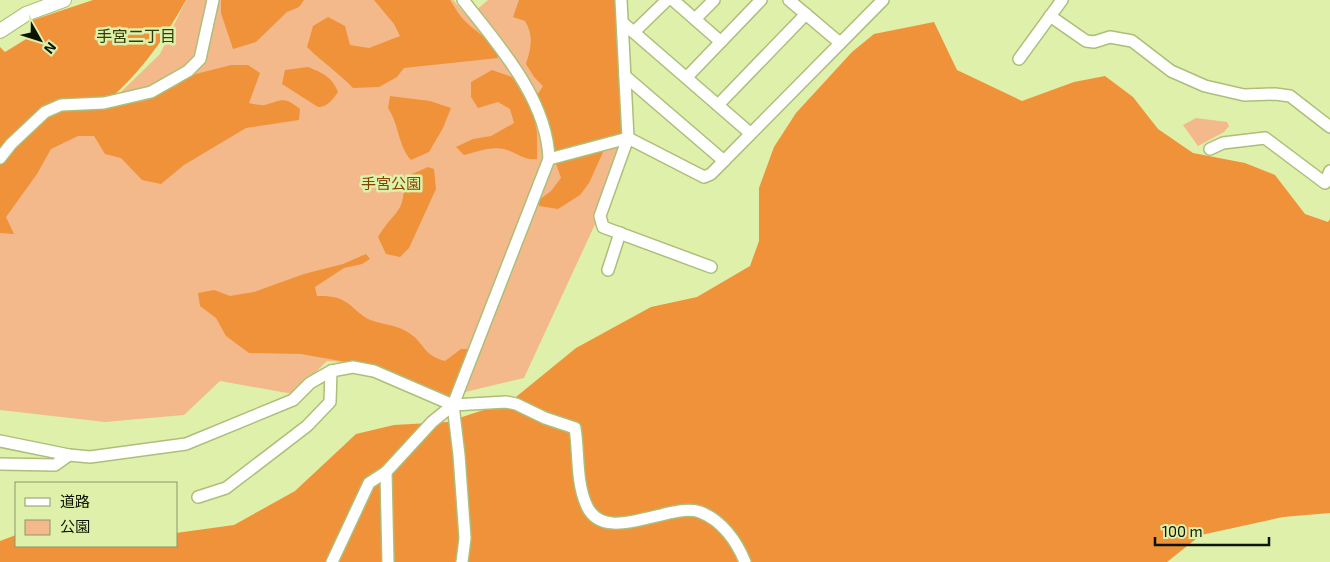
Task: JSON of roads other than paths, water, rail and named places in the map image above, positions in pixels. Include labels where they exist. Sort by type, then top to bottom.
[{"type":"main road","points":[[0,31],[26,14],[64,0]]},
{"type":"street","points":[[0,158],[11,144],[45,112],[61,104],[104,102],[142,95],[169,83],[188,71],[200,59],[213,0]]},
{"type":"street","points":[[621,0],[628,138],[600,216],[603,226],[711,267]]},
{"type":"street","points":[[634,32],[667,0]]},
{"type":"street","points":[[673,0],[721,42]]},
{"type":"street","points":[[695,19],[714,0]]},
{"type":"street","points":[[687,77],[761,0]]},
{"type":"street","points":[[789,0],[840,43]]},
{"type":"street","points":[[549,159],[628,138],[704,177],[711,174],[883,0]]},
{"type":"street","points":[[1019,59],[1062,0]]},
{"type":"street","points":[[462,562],[465,538],[453,405],[549,159],[546,130],[537,109],[496,41],[469,2]]},
{"type":"street","points":[[718,105],[806,14]]},
{"type":"street","points":[[1050,16],[1086,41],[1094,42],[1110,37],[1132,41],[1171,71],[1205,86],[1244,95],[1275,94],[1290,96],[1330,127]]},
{"type":"street","points":[[623,23],[750,133]]},
{"type":"street","points":[[625,76],[724,161]]},
{"type":"street","points":[[1210,149],[1223,143],[1265,138],[1325,183],[1330,171]]},
{"type":"street","points":[[608,270],[620,233]]},
{"type":"street","points":[[0,442],[90,457],[186,444],[293,400],[310,383],[331,372],[353,367],[374,371],[453,405],[506,402],[516,404],[545,418],[575,428],[580,479],[586,504],[590,511],[606,522],[640,522],[681,510],[700,512],[720,524],[730,536],[745,562]]},
{"type":"street","points":[[198,497],[226,488],[307,426],[330,402],[331,372]]},
{"type":"street","points":[[332,562],[369,483],[386,472],[432,422],[453,405]]},
{"type":"street","points":[[0,464],[55,465],[69,455]]},
{"type":"street","points":[[386,472],[388,562]]},
{"type":"district","name":"手宮二丁目","points":[[136,35]]},
{"type":"park label","name":"手宮公園","points":[[391,183]]}]
